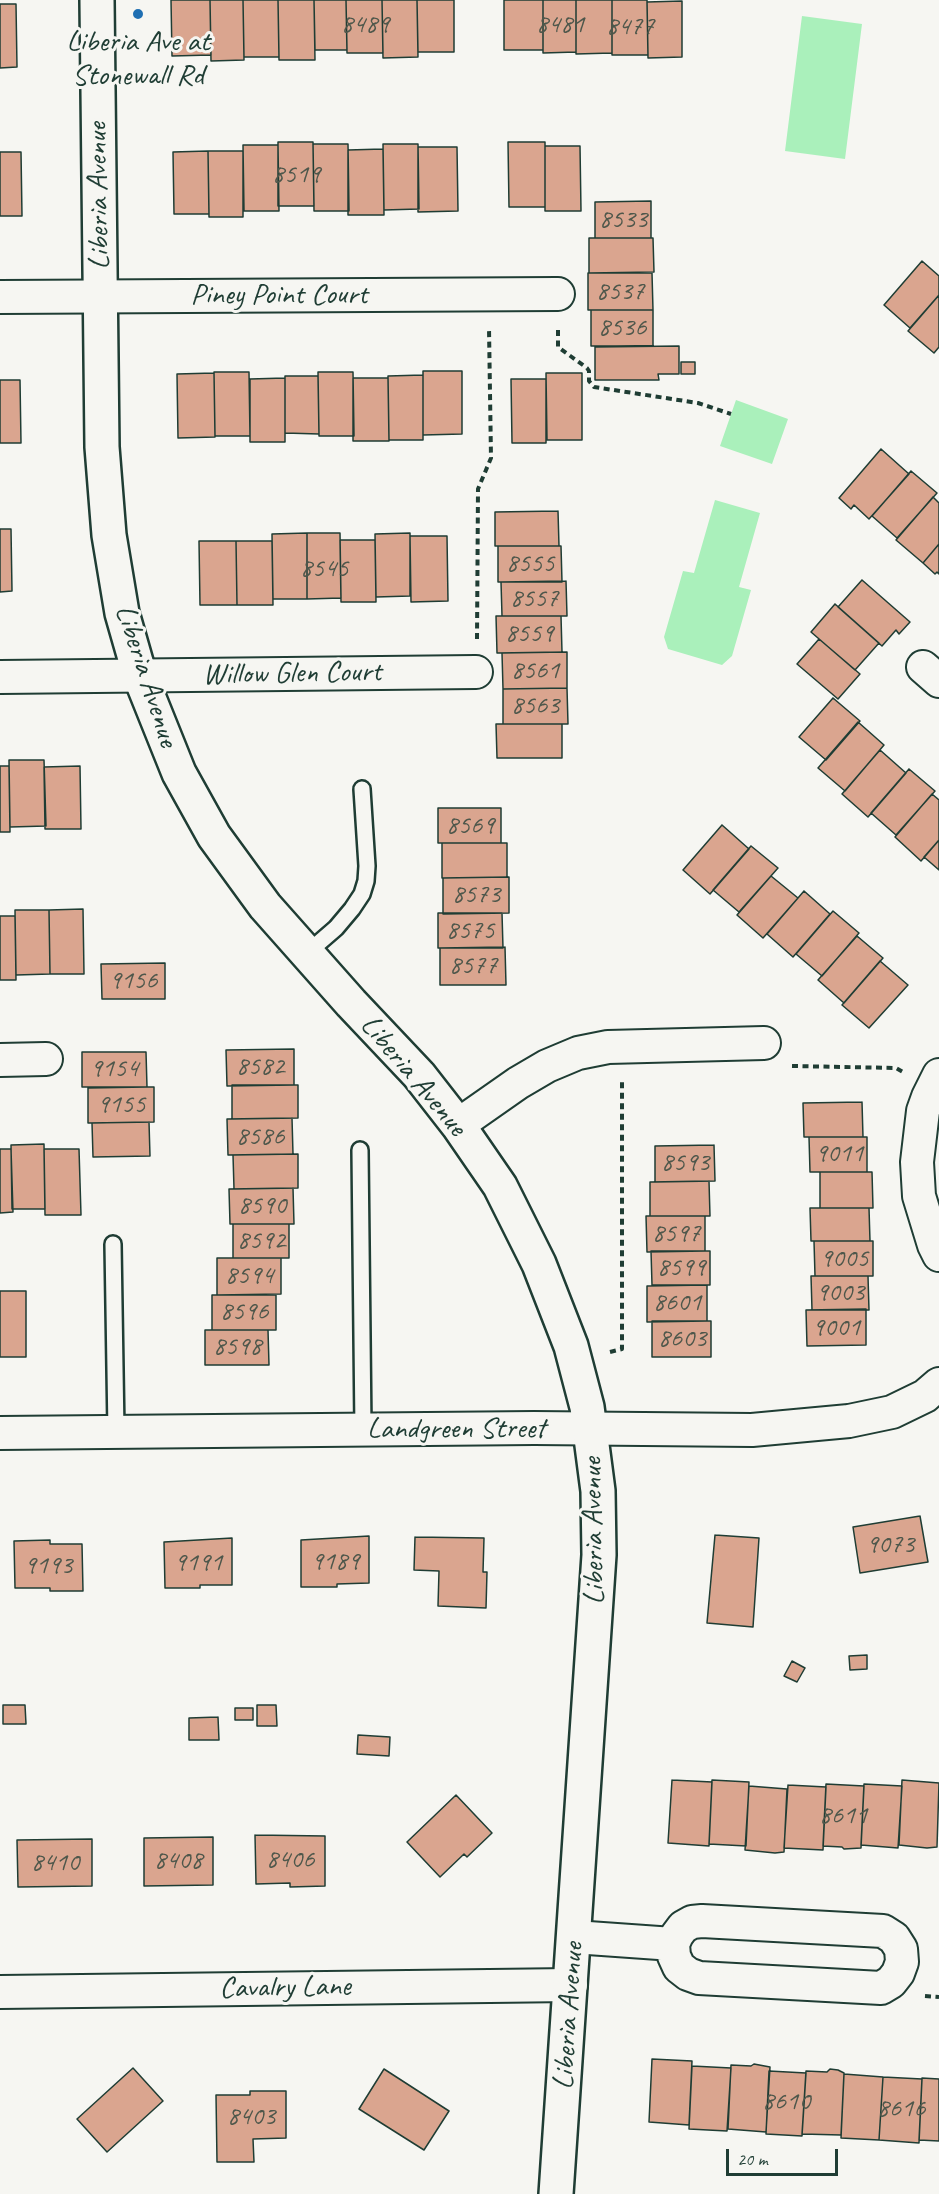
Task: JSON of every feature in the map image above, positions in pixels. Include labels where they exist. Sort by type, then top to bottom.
[{"type":"main road","name":"Liberia Avenue","points":[[97,0],[102,447],[109,535],[122,613],[140,676],[179,773],[214,836],[265,906],[418,1076],[459,1125],[500,1186],[539,1264],[575,1363],[591,1428],[598,1491],[599,1555],[556,2194]]},
{"type":"street","name":"Piney Point Court","points":[[0,297],[558,294]]},
{"type":"street","name":"Willow Glen Court","points":[[0,677],[476,672]]},
{"type":"street","points":[[459,1125],[518,1083],[547,1066],[578,1053],[622,1046],[764,1044]]},
{"type":"street","points":[[0,1060],[46,1059]]},
{"type":"street","points":[[935,1082],[921,1121],[917,1162],[919,1196],[939,1255]]},
{"type":"street","name":"Landgreen Street","points":[[0,1433],[591,1428],[752,1430],[849,1421],[892,1412],[925,1396],[939,1384]]},
{"type":"street","points":[[702,1921],[883,1931],[894,1938],[901,1949],[902,1962],[891,1982],[880,1988],[699,1978],[688,1974],[679,1966],[674,1956],[673,1944],[683,1928],[692,1922],[702,1921]]},
{"type":"street","points":[[574,1937],[673,1944]]},
{"type":"street","name":"Cavalry Lane","points":[[0,1992],[571,1985]]},
{"type":"lane","points":[[306,954],[347,916],[364,887],[367,866],[362,789]]},
{"type":"lane","points":[[360,1150],[363,1430]]},
{"type":"lane","points":[[113,1244],[116,1432]]},
{"type":"path","points":[[476,672],[478,489],[491,458],[488,294]]},
{"type":"path","points":[[558,294],[558,347],[587,368],[589,381],[594,387],[698,403],[731,414]]},
{"type":"path","points":[[764,1044],[765,1065],[896,1068],[935,1082]]},
{"type":"path","points":[[575,1363],[622,1349],[622,1046]]},
{"type":"green space","points":[[802,16],[862,24],[845,159],[785,151]]},
{"type":"green space","points":[[736,400],[788,419],[772,464],[720,446]]},
{"type":"green space","points":[[715,500],[760,513],[739,587],[751,590],[732,656],[722,665],[668,649],[664,637],[683,571],[694,573]]},
{"type":"building","points":[[171,0],[210,0],[211,55],[172,56]]},
{"type":"building","points":[[210,0],[243,0],[244,60],[211,61]]},
{"type":"building","points":[[243,0],[278,0],[279,57],[244,57]]},
{"type":"building","points":[[278,0],[314,0],[315,60],[279,60]]},
{"type":"building","points":[[314,0],[346,0],[347,50],[315,50]]},
{"type":"building","points":[[346,0],[382,0],[383,53],[347,53]]},
{"type":"building","points":[[382,0],[417,0],[418,57],[383,58]]},
{"type":"building","points":[[417,0],[454,0],[454,52],[418,52]]},
{"type":"building","points":[[504,0],[543,0],[543,50],[504,50]]},
{"type":"building","points":[[543,0],[576,0],[576,52],[543,53]]},
{"type":"building","points":[[576,0],[612,0],[612,53],[576,54]]},
{"type":"building","points":[[612,0],[647,0],[648,55],[612,55]]},
{"type":"building","points":[[682,1],[682,57],[648,58],[647,2]]},
{"type":"building","points":[[0,4],[16,4],[17,67],[0,68]]},
{"type":"building","points":[[278,142],[313,142],[314,206],[278,206]]},
{"type":"building","points":[[508,142],[545,142],[545,207],[509,207]]},
{"type":"building","points":[[313,144],[348,144],[349,211],[314,211]]},
{"type":"building","points":[[383,144],[418,144],[419,209],[384,210]]},
{"type":"building","points":[[243,145],[278,145],[279,211],[244,211]]},
{"type":"building","points":[[545,146],[580,146],[581,211],[545,211]]},
{"type":"building","points":[[418,147],[457,147],[458,211],[418,212]]},
{"type":"building","points":[[383,149],[384,215],[348,215],[348,150]]},
{"type":"building","points":[[208,151],[209,214],[174,214],[173,152]]},
{"type":"building","points":[[208,151],[243,151],[243,217],[209,217]]},
{"type":"building","points":[[0,152],[21,152],[22,216],[0,216]]},
{"type":"building","points":[[651,201],[651,238],[595,238],[595,202]]},
{"type":"building","points":[[589,238],[653,238],[654,272],[589,273]]},
{"type":"building","points":[[922,261],[939,276],[939,295],[910,328],[884,305]]},
{"type":"building","points":[[588,273],[652,273],[653,310],[588,310]]},
{"type":"building","points":[[939,295],[939,347],[934,353],[908,331]]},
{"type":"building","points":[[591,310],[653,310],[653,346],[591,346]]},
{"type":"building","points":[[679,346],[679,374],[658,374],[659,380],[595,380],[595,347]]},
{"type":"building","points":[[681,362],[695,362],[695,374],[681,374]]},
{"type":"building","points":[[423,371],[462,371],[462,434],[423,435]]},
{"type":"building","points":[[214,372],[249,372],[250,436],[215,436]]},
{"type":"building","points":[[318,372],[353,372],[354,436],[319,436]]},
{"type":"building","points":[[214,373],[215,437],[178,438],[177,374]]},
{"type":"building","points":[[546,373],[582,373],[582,440],[547,440]]},
{"type":"building","points":[[423,375],[423,440],[389,440],[388,376]]},
{"type":"building","points":[[285,376],[318,376],[319,434],[285,433]]},
{"type":"building","points":[[285,378],[285,442],[250,442],[250,379]]},
{"type":"building","points":[[353,378],[388,378],[389,441],[353,441]]},
{"type":"building","points":[[511,379],[546,379],[546,443],[512,443]]},
{"type":"building","points":[[0,380],[20,380],[21,443],[0,443]]},
{"type":"building","points":[[881,449],[909,474],[869,519],[854,505],[851,509],[839,498]]},
{"type":"building","points":[[911,471],[937,493],[897,538],[872,516]]},
{"type":"building","points":[[933,497],[939,503],[939,544],[923,563],[896,540]]},
{"type":"building","points":[[558,511],[559,546],[495,546],[495,512]]},
{"type":"building","points":[[0,529],[11,529],[12,591],[0,592]]},
{"type":"building","points":[[307,533],[307,599],[273,599],[272,534]]},
{"type":"building","points":[[307,533],[340,533],[341,598],[307,599]]},
{"type":"building","points":[[410,533],[410,596],[376,597],[375,534]]},
{"type":"building","points":[[410,536],[447,536],[448,601],[411,602]]},
{"type":"building","points":[[340,540],[375,540],[376,602],[341,602]]},
{"type":"building","points":[[199,541],[236,541],[237,605],[200,605]]},
{"type":"building","points":[[236,541],[272,541],[273,605],[237,605]]},
{"type":"building","points":[[939,544],[939,574],[937,572],[935,574],[923,563]]},
{"type":"building","points":[[498,546],[561,546],[562,582],[498,582]]},
{"type":"building","points":[[862,580],[910,622],[899,634],[896,630],[882,646],[838,607]]},
{"type":"building","points":[[566,581],[567,616],[502,616],[501,582]]},
{"type":"building","points":[[835,604],[879,643],[855,670],[811,632]]},
{"type":"building","points":[[496,616],[561,616],[562,652],[497,653]]},
{"type":"building","points":[[819,639],[860,674],[838,699],[797,664]]},
{"type":"building","points":[[567,652],[567,688],[503,689],[502,653]]},
{"type":"building","points":[[567,688],[568,724],[503,724],[503,689]]},
{"type":"building","points":[[833,698],[860,721],[826,760],[799,737]]},
{"type":"building","points":[[858,722],[884,745],[845,791],[818,768]]},
{"type":"building","points":[[496,724],[562,724],[562,758],[497,758]]},
{"type":"building","points":[[880,750],[906,773],[868,817],[842,794]]},
{"type":"building","points":[[9,760],[44,760],[46,826],[10,827]]},
{"type":"building","points":[[0,766],[9,766],[10,832],[0,832]]},
{"type":"building","points":[[80,766],[81,829],[45,829],[44,767]]},
{"type":"building","points":[[909,769],[935,791],[896,835],[871,813]]},
{"type":"building","points":[[932,794],[939,800],[939,840],[921,861],[895,837]]},
{"type":"building","points":[[438,808],[501,808],[501,843],[438,843]]},
{"type":"building","points":[[722,825],[749,849],[710,894],[683,870]]},
{"type":"building","points":[[939,840],[939,870],[924,857]]},
{"type":"building","points":[[442,843],[507,843],[507,877],[442,878]]},
{"type":"building","points":[[751,846],[778,868],[739,912],[713,890]]},
{"type":"building","points":[[771,876],[798,898],[763,938],[737,915]]},
{"type":"building","points":[[509,877],[509,913],[443,914],[443,878]]},
{"type":"building","points":[[804,891],[830,914],[793,957],[767,934]]},
{"type":"building","points":[[83,909],[84,974],[50,974],[49,910]]},
{"type":"building","points":[[15,910],[49,910],[50,974],[16,975]]},
{"type":"building","points":[[833,911],[859,933],[822,976],[796,954]]},
{"type":"building","points":[[438,913],[502,913],[503,948],[438,948]]},
{"type":"building","points":[[0,916],[15,916],[16,980],[0,980]]},
{"type":"building","points":[[857,936],[883,958],[844,1003],[818,980]]},
{"type":"building","points":[[505,947],[506,985],[440,985],[440,948]]},
{"type":"building","points":[[880,961],[908,985],[869,1028],[842,1005]]},
{"type":"building","points":[[165,963],[165,999],[102,999],[101,964]]},
{"type":"building","points":[[294,1049],[294,1085],[227,1086],[226,1050]]},
{"type":"building","points":[[82,1052],[146,1052],[147,1087],[82,1087]]},
{"type":"building","points":[[232,1085],[298,1085],[298,1118],[232,1119]]},
{"type":"building","points":[[154,1087],[154,1122],[88,1123],[88,1088]]},
{"type":"building","points":[[862,1102],[863,1137],[804,1137],[803,1103]]},
{"type":"building","points":[[292,1118],[293,1154],[228,1155],[227,1119]]},
{"type":"building","points":[[149,1122],[150,1156],[93,1157],[92,1123]]},
{"type":"building","points":[[809,1137],[867,1137],[867,1172],[810,1172]]},
{"type":"building","points":[[44,1144],[45,1209],[12,1209],[11,1145]]},
{"type":"building","points":[[714,1145],[715,1181],[655,1182],[655,1146]]},
{"type":"building","points":[[0,1149],[11,1149],[13,1212],[0,1213]]},
{"type":"building","points":[[44,1149],[79,1149],[81,1215],[45,1215]]},
{"type":"building","points":[[298,1154],[298,1188],[234,1189],[233,1155]]},
{"type":"building","points":[[820,1172],[872,1172],[873,1208],[820,1208]]},
{"type":"building","points":[[709,1181],[710,1216],[650,1216],[650,1182]]},
{"type":"building","points":[[293,1188],[294,1224],[230,1224],[229,1189]]},
{"type":"building","points":[[810,1208],[869,1208],[870,1241],[811,1241]]},
{"type":"building","points":[[646,1216],[705,1216],[705,1251],[647,1252]]},
{"type":"building","points":[[233,1224],[289,1224],[289,1258],[233,1258]]},
{"type":"building","points":[[814,1241],[873,1241],[873,1276],[815,1276]]},
{"type":"building","points":[[651,1251],[710,1251],[710,1285],[652,1285]]},
{"type":"building","points":[[217,1258],[281,1258],[281,1294],[217,1295]]},
{"type":"building","points":[[811,1276],[868,1276],[869,1310],[812,1310]]},
{"type":"building","points":[[707,1285],[707,1321],[647,1322],[647,1286]]},
{"type":"building","points":[[0,1291],[26,1291],[26,1357],[0,1357]]},
{"type":"building","points":[[212,1295],[276,1295],[276,1330],[212,1330]]},
{"type":"building","points":[[866,1309],[866,1345],[807,1346],[806,1310]]},
{"type":"building","points":[[652,1321],[711,1321],[711,1357],[652,1357]]},
{"type":"building","points":[[205,1330],[268,1330],[269,1365],[205,1365]]},
{"type":"building","points":[[920,1516],[928,1562],[860,1573],[853,1527]]},
{"type":"building","points":[[715,1535],[759,1538],[753,1627],[707,1623]]},
{"type":"building","points":[[369,1536],[369,1583],[337,1584],[337,1587],[301,1587],[301,1540]]},
{"type":"building","points":[[415,1537],[484,1538],[483,1572],[487,1572],[486,1608],[438,1606],[439,1571],[414,1570]]},
{"type":"building","points":[[232,1538],[232,1585],[165,1588],[164,1542]]},
{"type":"building","points":[[50,1540],[50,1544],[82,1544],[83,1591],[15,1588],[14,1541]]},
{"type":"building","points":[[867,1655],[867,1669],[850,1670],[849,1656]]},
{"type":"building","points":[[792,1661],[805,1668],[797,1682],[784,1676]]},
{"type":"building","points":[[3,1705],[25,1705],[26,1724],[3,1724]]},
{"type":"building","points":[[257,1705],[276,1705],[277,1726],[257,1726]]},
{"type":"building","points":[[235,1708],[253,1708],[253,1720],[235,1720]]},
{"type":"building","points":[[218,1717],[219,1740],[189,1740],[189,1718]]},
{"type":"building","points":[[358,1735],[390,1737],[389,1756],[357,1754]]},
{"type":"building","points":[[672,1780],[712,1782],[709,1846],[668,1843]]},
{"type":"building","points":[[712,1780],[749,1782],[746,1846],[709,1844]]},
{"type":"building","points":[[902,1780],[939,1783],[937,1847],[899,1845]]},
{"type":"building","points":[[826,1784],[864,1786],[861,1848],[844,1849],[823,1846]]},
{"type":"building","points":[[864,1784],[902,1786],[898,1848],[861,1845]]},
{"type":"building","points":[[788,1785],[826,1787],[823,1850],[784,1848]]},
{"type":"building","points":[[749,1786],[787,1789],[784,1852],[745,1850]]},
{"type":"building","points":[[456,1795],[492,1833],[467,1857],[464,1854],[440,1877],[407,1842]]},
{"type":"building","points":[[255,1835],[325,1836],[325,1886],[290,1887],[290,1883],[256,1884]]},
{"type":"building","points":[[213,1837],[213,1885],[144,1886],[144,1838]]},
{"type":"building","points":[[92,1839],[92,1886],[18,1887],[17,1840]]},
{"type":"building","points":[[652,2059],[692,2061],[689,2125],[649,2122]]},
{"type":"building","points":[[754,2064],[770,2067],[766,2132],[728,2129],[731,2065],[751,2066]]},
{"type":"building","points":[[692,2066],[731,2068],[727,2131],[689,2129]]},
{"type":"building","points":[[133,2068],[163,2101],[107,2152],[77,2119]]},
{"type":"building","points":[[384,2069],[449,2111],[424,2150],[359,2109]]},
{"type":"building","points":[[830,2069],[844,2073],[841,2135],[802,2134],[806,2071],[827,2072]]},
{"type":"building","points":[[769,2071],[806,2073],[802,2136],[766,2134]]},
{"type":"building","points":[[844,2074],[883,2077],[879,2140],[841,2138]]},
{"type":"building","points":[[883,2077],[922,2079],[919,2143],[879,2140]]},
{"type":"building","points":[[922,2078],[939,2079],[939,2141],[919,2140]]},
{"type":"building","points":[[250,2091],[286,2091],[286,2138],[253,2139],[254,2162],[217,2162],[216,2095],[250,2095]]},
{"type":"place","name":"Liberia Ave at Stonewall Rd","points":[[138,14]]}]
